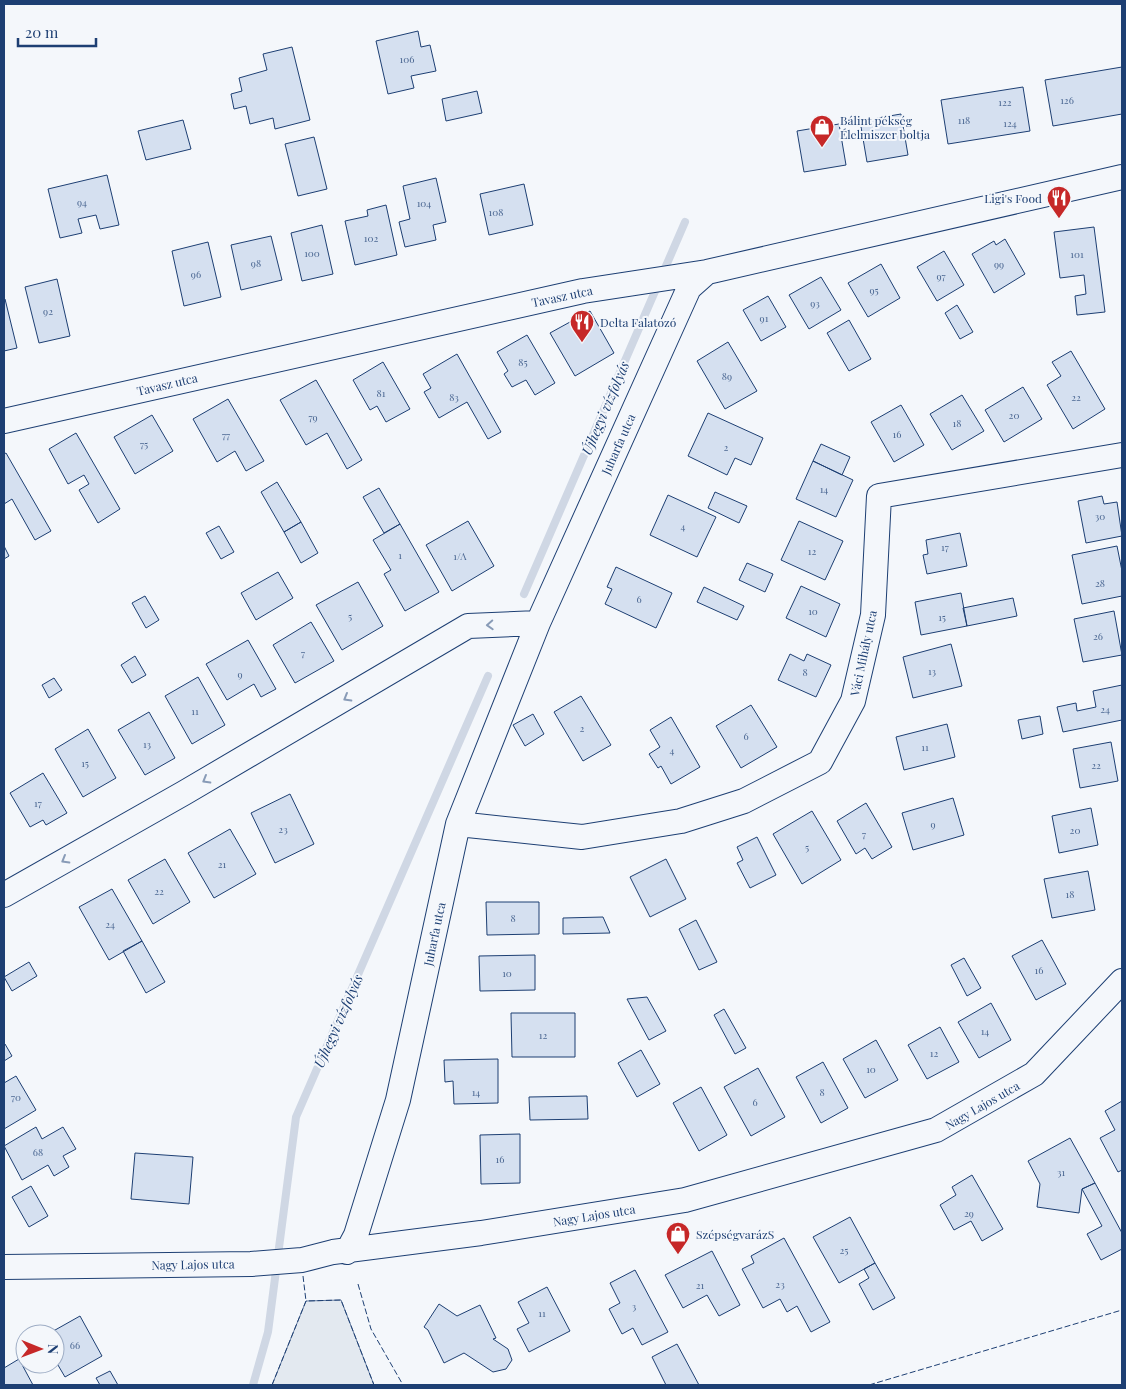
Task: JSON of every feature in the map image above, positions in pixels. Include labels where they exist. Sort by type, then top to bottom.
[{"type":"street","name":"Tavasz utca","points":[[4,421],[583,291],[707,272],[1122,177]]},
{"type":"street","name":"Juharfa utca","points":[[347,1252],[356,1235],[398,1100],[458,824],[538,623],[689,288],[707,272]]},
{"type":"street","name":"Váci Mihály utca","points":[[458,824],[582,837],[682,821],[744,802],[820,762],[853,701],[873,616],[879,496],[1122,454]]},
{"type":"street","points":[[4,895],[184,793],[468,626],[538,623]]},
{"type":"street","name":"Nagy Lajos utca","points":[[4,1267],[251,1264],[302,1260],[334,1252],[347,1252],[685,1200],[936,1130],[1034,1074],[1122,980]]},
{"type":"shaded area","points":[[341,1300],[374,1385],[272,1385],[306,1301]]},
{"type":"building","points":[[418,31],[421,47],[430,45],[436,71],[411,76],[414,88],[388,94],[376,41]]},
{"type":"building","points":[[292,47],[310,120],[275,129],[273,118],[250,124],[246,106],[234,109],[231,94],[242,91],[239,78],[267,70],[263,54]]},
{"type":"building","points":[[1122,67],[1122,114],[1053,126],[1045,80]]},
{"type":"building","points":[[1023,87],[1030,131],[948,144],[941,100]]},
{"type":"building","points":[[477,91],[482,113],[446,121],[442,99]]},
{"type":"building","points":[[901,114],[908,155],[867,162],[860,121]]},
{"type":"building","points":[[183,120],[191,149],[146,160],[138,131]]},
{"type":"building","name":"Bálint pékség Élelmiszer boltja","points":[[839,124],[846,165],[804,172],[797,131]]},
{"type":"building","points":[[314,137],[327,189],[298,196],[285,144]]},
{"type":"building","points":[[107,175],[119,225],[100,229],[96,215],[78,219],[82,233],[60,238],[48,189]]},
{"type":"building","points":[[436,178],[446,222],[433,225],[436,240],[405,247],[399,222],[410,219],[403,186]]},
{"type":"building","points":[[524,184],[533,225],[489,235],[480,194]]},
{"type":"building","points":[[386,205],[397,255],[355,265],[345,221],[368,216],[367,210]]},
{"type":"building","points":[[322,225],[333,274],[302,281],[291,233]]},
{"type":"building","points":[[1094,227],[1105,312],[1077,315],[1075,296],[1086,294],[1084,275],[1060,278],[1054,232]]},
{"type":"building","points":[[271,236],[282,280],[241,290],[231,245]]},
{"type":"building","points":[[1005,239],[1025,274],[994,293],[972,254],[994,241],[996,245]]},
{"type":"building","points":[[208,242],[221,297],[184,306],[172,251]]},
{"type":"building","points":[[944,251],[964,285],[937,301],[917,267]]},
{"type":"building","points":[[881,264],[900,298],[868,317],[848,283]]},
{"type":"building","points":[[821,277],[841,310],[809,329],[789,295]]},
{"type":"building","points":[[57,279],[70,336],[39,343],[25,287]]},
{"type":"building","points":[[768,296],[786,327],[761,341],[743,310]]},
{"type":"building","points":[[4,300],[17,348],[4,351]]},
{"type":"building","points":[[957,305],[973,332],[960,339],[945,313]]},
{"type":"building","name":"Delta Falatozó","points":[[590,311],[614,353],[575,376],[550,333]]},
{"type":"building","points":[[849,320],[871,359],[849,371],[827,333]]},
{"type":"building","points":[[527,335],[555,383],[535,395],[526,380],[512,387],[504,374],[508,371],[497,352]]},
{"type":"building","points":[[728,342],[757,391],[725,409],[697,361]]},
{"type":"building","points":[[1071,351],[1105,409],[1073,429],[1047,385],[1061,376],[1052,362]]},
{"type":"building","points":[[457,354],[501,432],[488,439],[467,402],[439,418],[424,392],[431,388],[423,374]]},
{"type":"building","points":[[383,362],[410,409],[386,422],[377,406],[370,410],[353,380]]},
{"type":"building","points":[[316,380],[362,460],[347,469],[327,433],[306,445],[280,400]]},
{"type":"building","points":[[1023,387],[1042,419],[1004,442],[985,410]]},
{"type":"building","points":[[962,395],[984,431],[952,450],[930,414]]},
{"type":"building","points":[[228,399],[264,461],[246,471],[235,451],[217,462],[193,419]]},
{"type":"building","points":[[901,405],[924,445],[894,462],[871,422]]},
{"type":"building","points":[[708,413],[763,438],[751,465],[735,458],[727,475],[688,456]]},
{"type":"building","points":[[152,415],[173,451],[135,474],[114,437]]},
{"type":"building","points":[[76,433],[120,509],[98,523],[79,490],[89,484],[84,475],[68,484],[49,449]]},
{"type":"building","points":[[821,444],[850,457],[842,475],[813,461]]},
{"type":"building","points":[[6,453],[51,531],[35,540],[12,499],[4,504],[4,454]]},
{"type":"building","points":[[813,461],[853,480],[836,517],[796,499]]},
{"type":"building","points":[[277,482],[301,522],[284,532],[261,492]]},
{"type":"building","points":[[379,488],[400,524],[384,533],[363,497]]},
{"type":"building","points":[[715,492],[747,506],[739,523],[708,508]]},
{"type":"building","points":[[668,495],[716,517],[697,557],[650,535]]},
{"type":"building","points":[[1102,496],[1104,504],[1117,502],[1122,536],[1086,543],[1078,501]]},
{"type":"building","points":[[468,521],[494,566],[452,591],[426,545]]},
{"type":"building","points":[[799,521],[843,541],[825,580],[781,560]]},
{"type":"building","points":[[301,522],[318,553],[301,563],[284,532]]},
{"type":"building","points":[[400,524],[439,592],[405,611],[384,574],[391,570],[373,540]]},
{"type":"building","points":[[219,526],[234,552],[221,559],[206,533]]},
{"type":"building","points":[[960,533],[967,566],[927,574],[923,555],[928,554],[926,540]]},
{"type":"building","points":[[4,546],[9,556],[4,559]]},
{"type":"building","points":[[1117,546],[1122,571],[1122,596],[1082,604],[1072,555]]},
{"type":"building","points":[[747,563],[773,574],[765,592],[739,580]]},
{"type":"building","points":[[616,567],[672,593],[656,628],[605,604],[612,589],[607,587]]},
{"type":"building","points":[[278,572],[293,598],[256,620],[241,593]]},
{"type":"building","points":[[358,582],[383,626],[342,650],[316,605]]},
{"type":"building","points":[[801,586],[840,604],[826,637],[786,618]]},
{"type":"building","points":[[704,587],[744,606],[737,620],[697,602]]},
{"type":"building","points":[[961,593],[967,626],[921,635],[915,602]]},
{"type":"building","points":[[145,596],[159,620],[146,628],[132,603]]},
{"type":"building","points":[[1013,598],[1017,616],[967,626],[963,608]]},
{"type":"building","points":[[1114,611],[1122,655],[1083,662],[1074,619]]},
{"type":"building","points":[[311,622],[334,661],[295,683],[273,645]]},
{"type":"building","points":[[248,640],[276,689],[261,697],[254,684],[227,700],[206,664]]},
{"type":"building","points":[[951,644],[962,686],[913,698],[903,657]]},
{"type":"building","points":[[790,654],[804,661],[807,654],[831,665],[816,697],[778,680]]},
{"type":"building","points":[[135,656],[146,675],[132,683],[121,665]]},
{"type":"building","points":[[198,677],[225,725],[192,744],[165,696]]},
{"type":"building","points":[[54,678],[62,690],[49,698],[42,685]]},
{"type":"building","points":[[1122,685],[1122,720],[1063,732],[1057,707],[1076,703],[1077,711],[1096,707],[1093,691]]},
{"type":"building","points":[[581,696],[611,745],[583,761],[554,712]]},
{"type":"building","points":[[751,705],[777,747],[741,768],[716,726]]},
{"type":"building","points":[[149,712],[175,758],[145,775],[118,730]]},
{"type":"building","points":[[533,714],[544,734],[525,746],[513,725]]},
{"type":"building","points":[[1040,716],[1043,734],[1022,739],[1018,720]]},
{"type":"building","points":[[671,717],[700,767],[671,784],[661,766],[658,768],[649,754],[660,747],[650,730]]},
{"type":"building","points":[[947,724],[955,757],[904,770],[896,737]]},
{"type":"building","points":[[88,729],[116,778],[83,797],[55,749]]},
{"type":"building","points":[[1111,742],[1118,781],[1080,788],[1073,749]]},
{"type":"building","points":[[43,773],[67,813],[46,825],[43,820],[30,827],[10,793]]},
{"type":"building","points":[[290,794],[314,844],[275,863],[251,813]]},
{"type":"building","points":[[953,798],[964,835],[913,850],[902,813]]},
{"type":"building","points":[[866,803],[892,847],[872,859],[865,848],[856,854],[837,821]]},
{"type":"building","points":[[1091,808],[1098,845],[1059,853],[1052,816]]},
{"type":"building","points":[[812,811],[841,860],[802,884],[773,834]]},
{"type":"building","points":[[230,829],[256,874],[214,898],[188,853]]},
{"type":"building","points":[[757,837],[776,875],[750,888],[737,863],[743,860],[737,847]]},
{"type":"building","points":[[165,859],[190,902],[153,924],[128,880]]},
{"type":"building","points":[[666,859],[686,899],[650,917],[630,877]]},
{"type":"building","points":[[1088,871],[1095,910],[1052,918],[1044,879]]},
{"type":"building","points":[[112,889],[142,941],[109,960],[79,907]]},
{"type":"building","points":[[486,902],[539,902],[539,934],[487,935]]},
{"type":"building","points":[[603,917],[610,933],[563,934],[563,918]]},
{"type":"building","points":[[696,920],[717,962],[699,970],[679,929]]},
{"type":"building","points":[[1042,940],[1066,984],[1036,1000],[1012,956]]},
{"type":"building","points":[[142,941],[165,982],[146,993],[123,951]]},
{"type":"building","points":[[535,955],[535,990],[480,991],[479,956]]},
{"type":"building","points":[[964,958],[981,988],[967,996],[951,965]]},
{"type":"building","points":[[29,962],[37,976],[12,991],[4,977]]},
{"type":"building","points":[[647,997],[666,1031],[649,1040],[627,999]]},
{"type":"building","points":[[991,1003],[1011,1040],[979,1058],[958,1022]]},
{"type":"building","points":[[724,1009],[746,1048],[735,1054],[714,1015]]},
{"type":"building","points":[[511,1013],[575,1013],[575,1057],[512,1057]]},
{"type":"building","points":[[940,1027],[959,1062],[927,1079],[908,1045]]},
{"type":"building","points":[[876,1040],[898,1080],[865,1098],[843,1059]]},
{"type":"building","points":[[4,1045],[12,1056],[4,1061]]},
{"type":"building","points":[[641,1050],[660,1084],[637,1097],[618,1063]]},
{"type":"building","points":[[498,1059],[498,1103],[454,1104],[453,1081],[445,1082],[444,1060]]},
{"type":"building","points":[[823,1062],[848,1108],[821,1123],[796,1077]]},
{"type":"building","points":[[758,1068],[785,1117],[751,1136],[724,1087]]},
{"type":"building","points":[[16,1076],[36,1110],[4,1129],[4,1083]]},
{"type":"building","points":[[701,1087],[727,1135],[699,1151],[673,1103]]},
{"type":"building","points":[[587,1096],[588,1119],[530,1120],[529,1097]]},
{"type":"building","points":[[1122,1101],[1122,1170],[1118,1172],[1100,1138],[1115,1130],[1105,1111]]},
{"type":"building","points":[[36,1127],[42,1139],[63,1127],[76,1149],[63,1156],[69,1167],[54,1176],[48,1165],[22,1180],[4,1146]]},
{"type":"building","points":[[520,1134],[520,1183],[481,1184],[480,1135]]},
{"type":"building","points":[[1070,1138],[1095,1183],[1082,1189],[1079,1213],[1037,1207],[1040,1184],[1028,1161]]},
{"type":"building","points":[[135,1153],[193,1157],[189,1204],[131,1199]]},
{"type":"building","points":[[972,1175],[1003,1229],[982,1241],[971,1221],[954,1230],[940,1205],[956,1195],[952,1187]]},
{"type":"building","points":[[1095,1183],[1122,1233],[1122,1249],[1101,1260],[1087,1234],[1102,1226],[1082,1189]]},
{"type":"building","points":[[31,1186],[48,1216],[29,1227],[12,1197]]},
{"type":"building","points":[[850,1217],[875,1263],[839,1283],[813,1237]]},
{"type":"building","points":[[784,1238],[830,1322],[811,1332],[797,1306],[787,1312],[780,1299],[763,1308],[742,1269],[754,1263],[751,1256]]},
{"type":"building","points":[[712,1251],[740,1305],[719,1316],[707,1295],[683,1308],[665,1275]]},
{"type":"building","points":[[875,1263],[895,1298],[873,1310],[859,1284],[869,1278],[864,1269]]},
{"type":"building","points":[[635,1270],[668,1332],[642,1345],[633,1328],[622,1334],[609,1309],[620,1303],[610,1283]]},
{"type":"building","points":[[547,1287],[570,1331],[529,1352],[517,1329],[529,1323],[518,1302]]},
{"type":"building","points":[[439,1304],[457,1316],[480,1305],[496,1338],[493,1339],[508,1349],[512,1360],[506,1369],[493,1372],[464,1353],[444,1363],[428,1330],[424,1327]]},
{"type":"building","points":[[80,1316],[102,1356],[65,1377],[63,1374],[65,1374],[65,1324]]},
{"type":"building","points":[[677,1344],[699,1385],[666,1385],[652,1357]]},
{"type":"building","points":[[15,1361],[15,1374],[27,1374],[33,1385],[4,1385],[4,1368]]},
{"type":"building","points":[[110,1371],[118,1385],[100,1385],[96,1378]]},
{"type":"waterway","name":"Újhegyi vízfolyás","points":[[524,594],[685,222]]},
{"type":"waterway","name":"Újhegyi vízfolyás","points":[[253,1385],[268,1332],[296,1117],[488,676]]},
{"type":"fence","points":[[303,1276],[306,1301]]},
{"type":"fence","points":[[358,1284],[371,1329],[403,1385]]},
{"type":"fence","points":[[272,1385],[306,1301],[341,1300],[374,1385]]},
{"type":"fence","points":[[869,1385],[1122,1310]]},
{"type":"place","name":"Bálint pékség Élelmiszer boltja","points":[[822,148]]},
{"type":"place","name":"Ligi's Food","points":[[1059,219]]},
{"type":"place","name":"Delta Falatozó","points":[[582,343]]},
{"type":"place","name":"SzépségvarázS","points":[[678,1255]]}]
